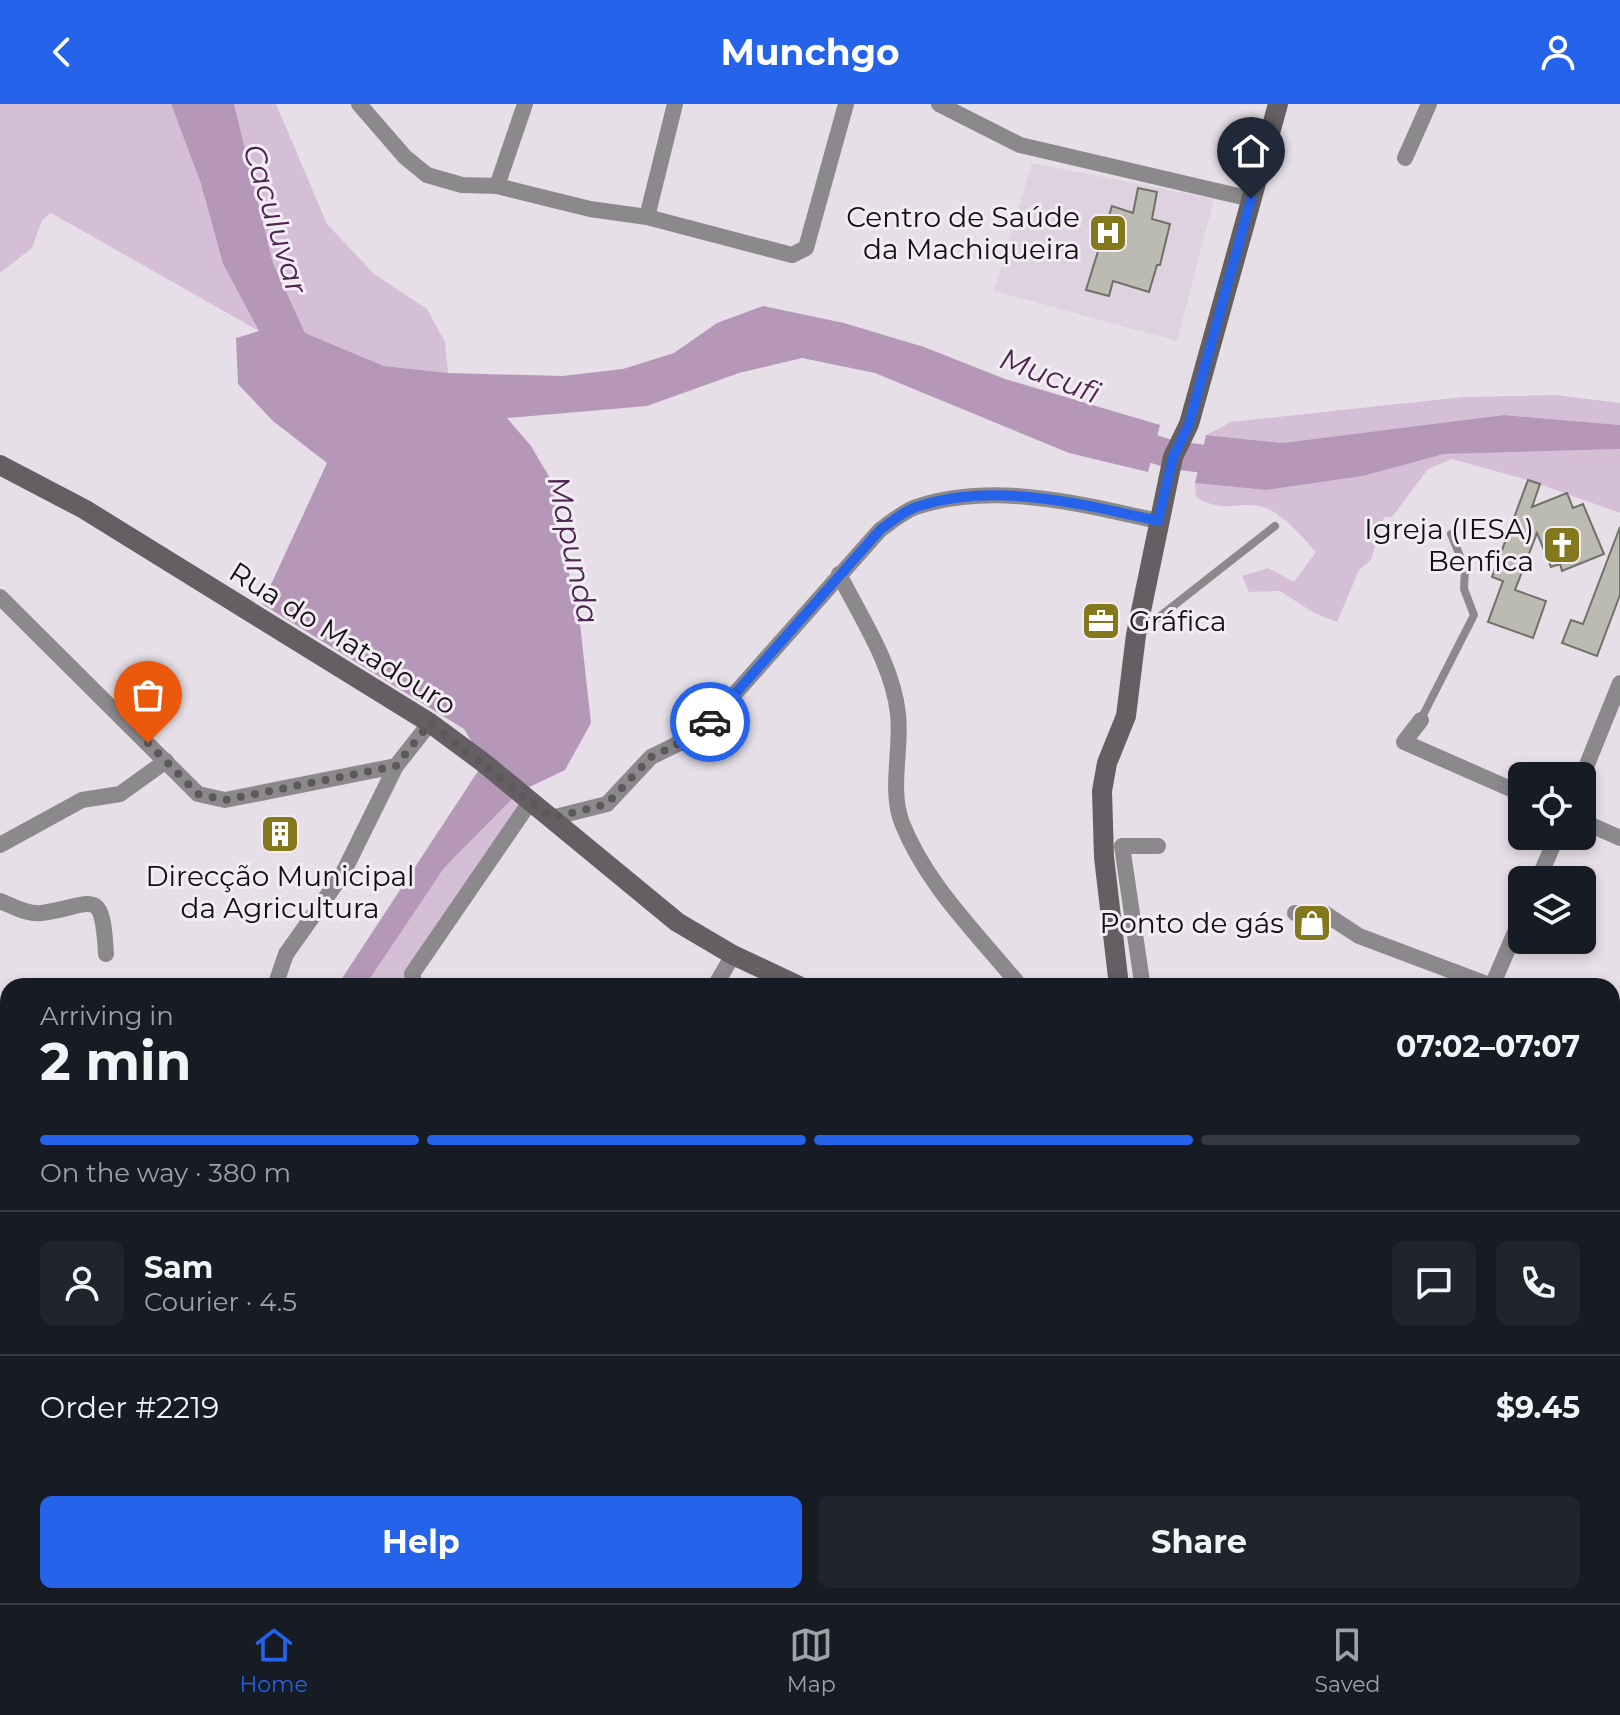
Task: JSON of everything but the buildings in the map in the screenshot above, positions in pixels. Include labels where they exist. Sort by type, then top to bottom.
[{"type":"street","points":[[359,104],[405,157],[427,175],[462,185],[497,186],[590,209],[647,217],[792,255],[802,253],[806,248],[846,104]]},
{"type":"street","points":[[497,186],[525,104]]},
{"type":"street","points":[[647,217],[675,104]]},
{"type":"street","points":[[939,104],[1020,145],[1251,199]]},
{"type":"street","points":[[1118,978],[1104,857],[1102,791],[1107,763],[1126,716],[1136,635],[1173,457],[1189,424],[1278,104]]},
{"type":"street","points":[[1405,158],[1429,104]]},
{"type":"street","name":"Rua do Matadouro","points":[[0,465],[84,509],[430,723],[484,763],[677,922],[733,955],[782,978]]},
{"type":"street","points":[[551,818],[607,804],[651,757],[700,733],[880,530],[914,507],[964,497],[1056,498],[1158,521]]},
{"type":"street","points":[[839,574],[889,675],[898,714],[897,803],[902,823],[946,899],[1013,978]]},
{"type":"street","points":[[0,597],[198,794],[225,800],[396,766]]},
{"type":"street","points":[[1588,762],[1620,683]]},
{"type":"street","points":[[1421,720],[1404,742],[1508,788]]},
{"type":"street","points":[[278,978],[286,954],[342,875],[396,766],[430,723]]},
{"type":"street","points":[[0,845],[82,800],[120,794],[166,761]]},
{"type":"street","points":[[413,978],[412,974],[525,797]]},
{"type":"street","points":[[1596,827],[1620,838]]},
{"type":"street","points":[[1141,978],[1122,846],[1158,846]]},
{"type":"street","points":[[0,901],[41,913],[85,901],[94,904],[104,915],[106,954]]},
{"type":"street","points":[[1295,913],[1324,913],[1359,936],[1471,978]]},
{"type":"street","points":[[1495,978],[1508,949]]},
{"type":"street","points":[[720,978],[733,955]]},
{"type":"lane","points":[[1136,635],[1275,526]]},
{"type":"lane","points":[[1421,720],[1474,615],[1464,589],[1465,568],[1451,534]]},
{"type":"shaded area","points":[[0,104],[171,104],[201,184],[223,264],[259,331],[51,213],[42,220],[32,248],[0,273]]},
{"type":"shaded area","points":[[171,104],[234,104],[273,263],[305,333],[384,366],[448,373],[562,376],[623,369],[674,353],[717,323],[763,306],[844,323],[924,347],[1005,379],[1160,425],[1148,472],[1069,453],[875,373],[802,358],[739,373],[647,406],[507,418],[531,446],[554,485],[556,519],[579,615],[591,723],[565,770],[519,792],[444,868],[370,978],[342,978],[484,762],[464,729],[262,604],[327,463],[273,421],[238,384],[236,338],[259,331],[223,264],[201,184]]},
{"type":"shaded area","points":[[234,104],[276,104],[327,224],[374,274],[427,309],[445,342],[448,373],[384,366],[305,333],[273,263]]},
{"type":"shaded area","name":"Centro de Saúde da Machiqueira","points":[[1032,163],[1214,199],[1177,341],[994,291]]},
{"type":"shaded area","points":[[1555,395],[1620,403],[1620,425],[1504,415],[1282,443],[1206,435],[1231,422],[1463,397]]},
{"type":"shaded area","points":[[1504,415],[1620,425],[1620,449],[1444,454],[1363,476],[1266,490],[1195,483],[1206,435],[1282,443]]},
{"type":"shaded area","points":[[1620,449],[1620,513],[1528,480],[1452,459],[1428,469],[1392,517],[1384,517],[1371,560],[1359,570],[1337,622],[1314,613],[1280,591],[1249,592],[1242,576],[1268,568],[1294,582],[1316,552],[1285,520],[1263,507],[1215,505],[1196,497],[1195,483],[1266,490],[1363,476],[1444,454]]},
{"type":"shaded area","points":[[519,792],[530,802],[413,978],[370,978],[444,868]]},
{"type":"waterway","name":"Mucufi","points":[[1118,438],[1173,455],[1237,463]]},
{"type":"way so far","points":[[148,743],[198,794],[225,800],[305,787],[396,766],[430,723],[551,818],[607,804],[651,757],[700,733],[710,722]]},
{"type":"place","name":"Centro de Saúde da Machiqueira","points":[[1108,233]]},
{"type":"place","name":"Igreja (IESA) Benfica","points":[[1562,545]]},
{"type":"place","name":"Gráfica","points":[[1101,621]]},
{"type":"place","name":"Direcção Municipal da Agricultura","points":[[280,834]]},
{"type":"place","name":"Ponto de gás","points":[[1312,923]]},
{"type":"route","points":[[710,722],[880,530],[914,507],[964,497],[1056,498],[1158,521],[1173,457],[1189,424],[1251,199]]},
{"type":"water label","name":"Caculuvar","points":[[275,219]]},
{"type":"water label","name":"Mapunda","points":[[573,550]]}]
